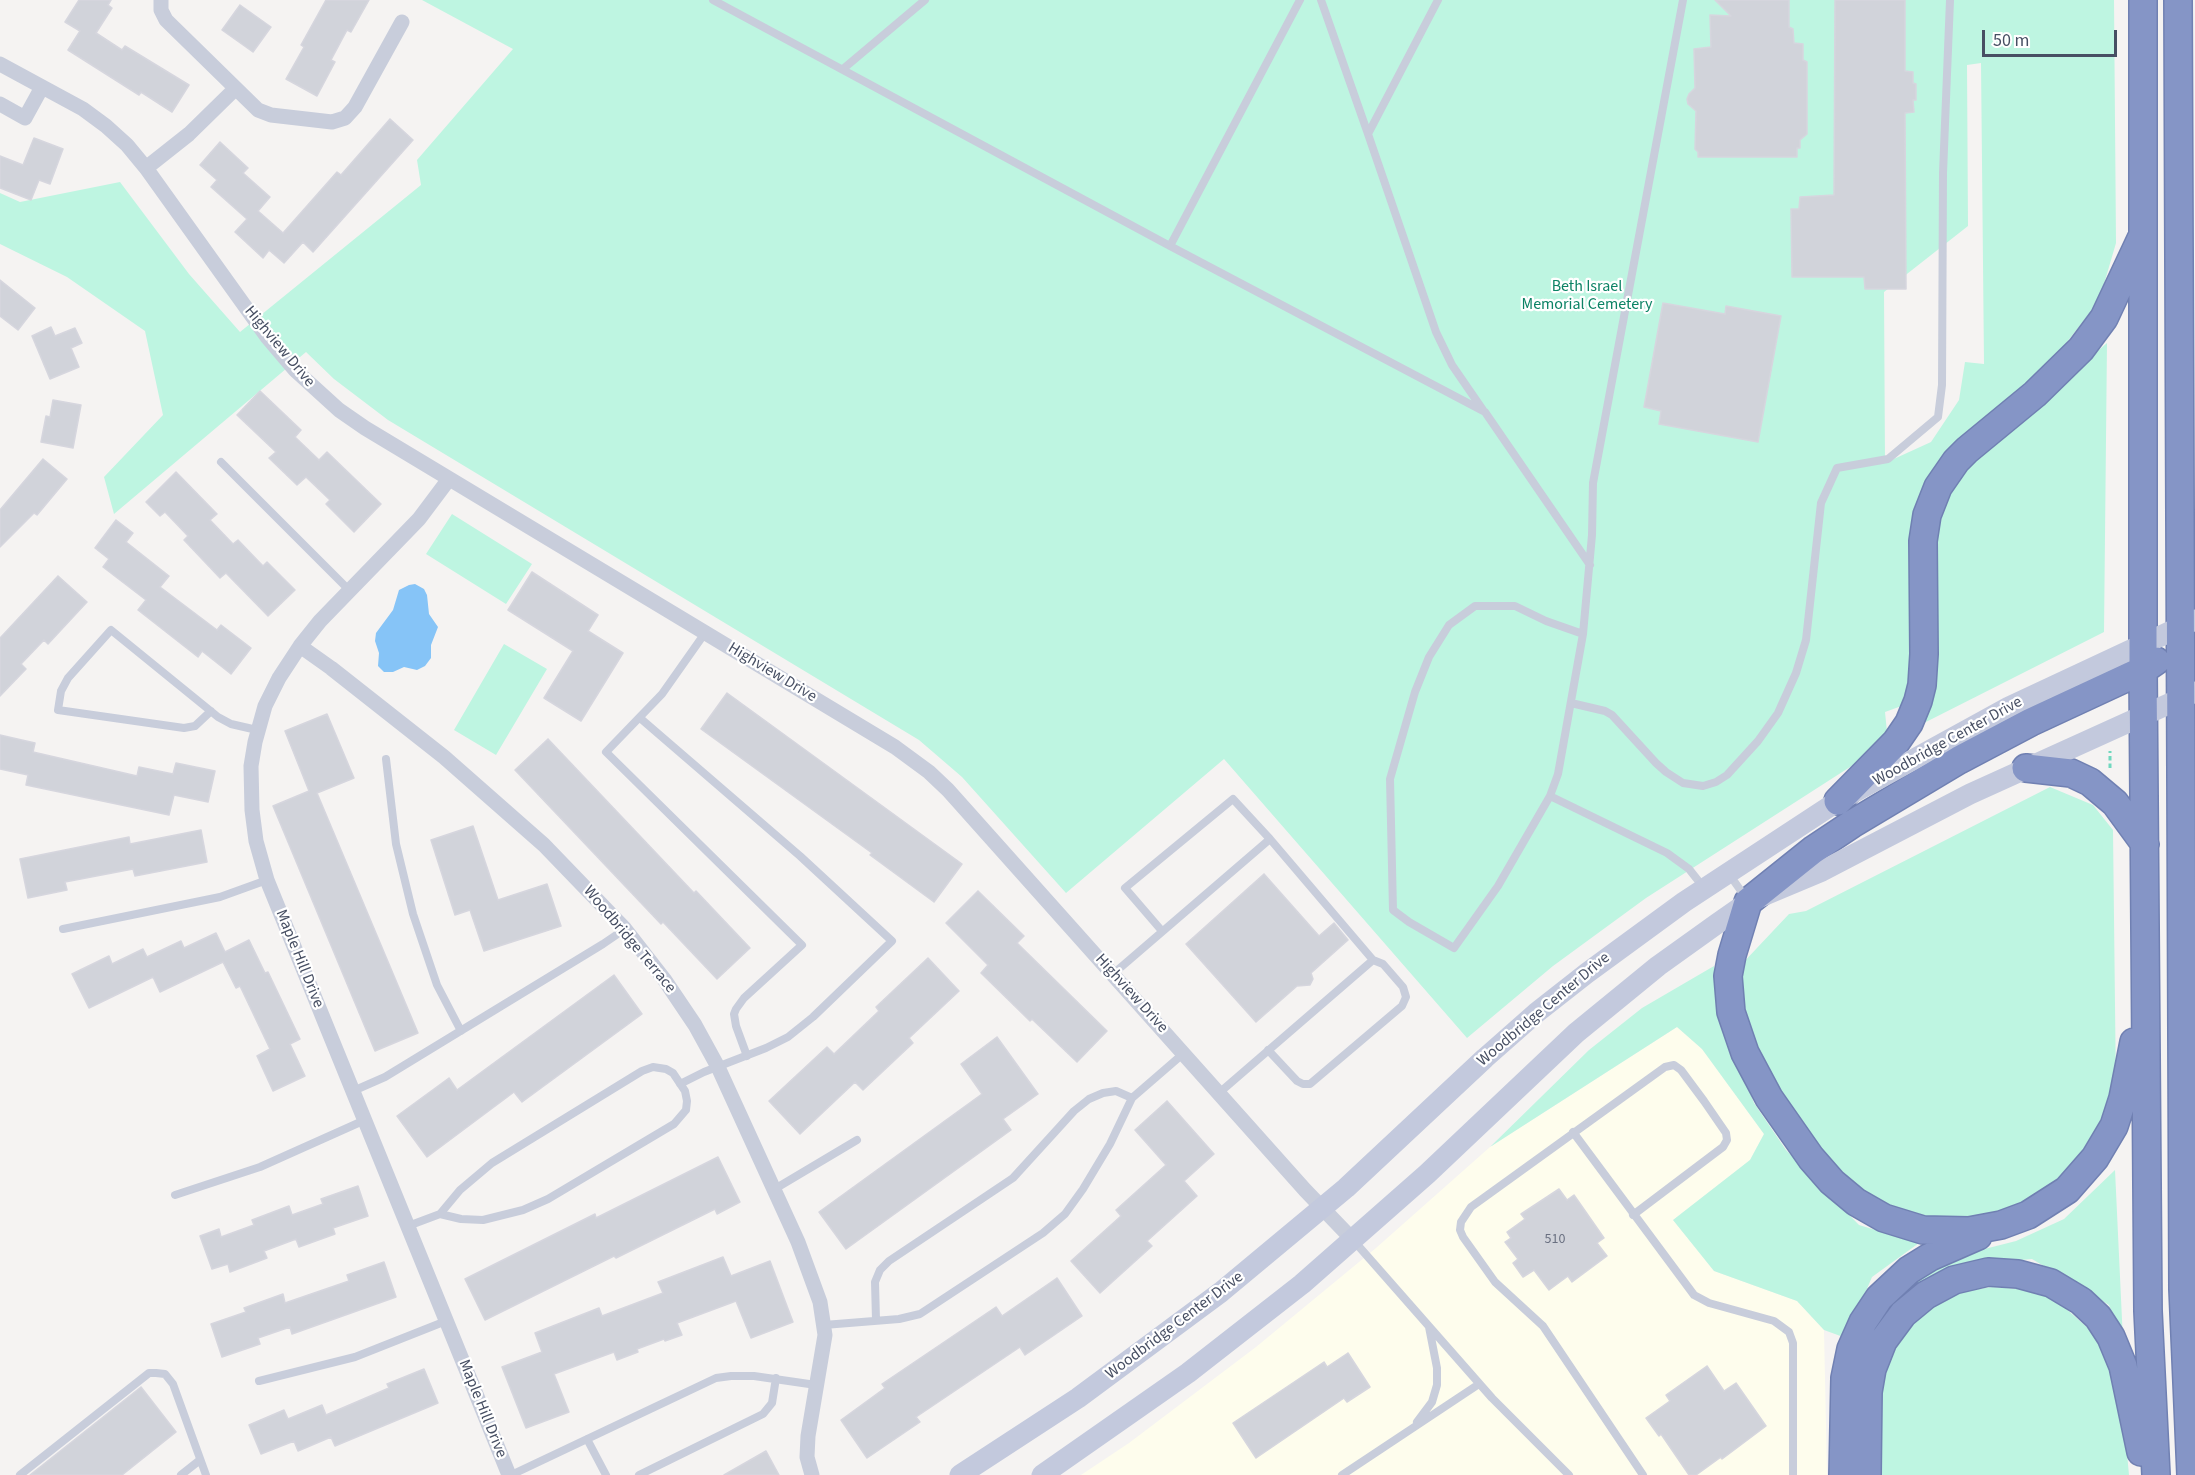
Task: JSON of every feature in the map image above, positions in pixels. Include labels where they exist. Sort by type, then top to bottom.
[{"type":"highway","points":[[2144,0],[2143,670],[2148,1322],[2156,1475]]},
{"type":"highway","points":[[2178,0],[2183,62],[2180,477],[2188,622],[2181,887],[2185,1044],[2183,1338],[2191,1475]]},
{"type":"highway","points":[[1838,801],[1896,742],[1909,723],[1918,701],[1922,686],[1924,654],[1923,541],[1927,515],[1938,487],[1956,461],[2035,394],[2067,364],[2087,341],[2104,318],[2144,232]]},
{"type":"highway","points":[[2180,477],[2195,443]]},
{"type":"highway","points":[[2001,1225],[1953,1232],[1923,1230],[1897,1223],[1870,1211],[1851,1198],[1832,1182],[1811,1158],[1760,1083],[1735,1027],[1729,1000],[1728,976],[1748,902],[1813,850],[1924,781],[2031,722],[2143,670],[2172,646],[2188,622]]},
{"type":"highway","points":[[2144,716],[2146,705],[2167,682],[2188,682]]},
{"type":"highway","points":[[2026,768],[2071,773],[2090,782],[2115,803],[2145,844]]},
{"type":"highway","points":[[2181,887],[2195,857]]},
{"type":"highway","points":[[1843,1475],[1845,1378],[1851,1349],[1863,1322],[1879,1298],[1909,1270],[1930,1257],[2028,1215],[2056,1199],[2083,1174],[2102,1148],[2114,1126],[2123,1098],[2146,982]]},
{"type":"highway","points":[[1867,1475],[1868,1392],[1872,1369],[1884,1341],[1903,1314],[1926,1295],[1954,1280],[1988,1272],[2018,1274],[2051,1283],[2081,1301],[2105,1326],[2118,1350],[2123,1366],[2146,1475]]},
{"type":"street","points":[[161,0],[160,4],[166,20],[254,107],[264,114],[321,121],[339,121],[355,107],[402,22]]},
{"type":"street","name":"Highview Drive","points":[[0,64],[83,109],[128,146],[252,316],[295,369],[346,415],[894,747],[929,772],[948,790],[1322,1209],[1353,1240]]},
{"type":"street","points":[[0,104],[25,118],[42,87]]},
{"type":"street","points":[[146,168],[189,134],[235,89]]},
{"type":"street","name":"Maple Hill Drive","points":[[449,479],[419,519],[349,591],[300,646],[270,694],[257,730],[251,766],[252,810],[256,841],[267,880],[510,1475]]},
{"type":"street","name":"Woodbridge Center Drive","points":[[960,1475],[1078,1398],[1221,1292],[1322,1209],[1536,1013],[1587,972],[1704,889],[1838,801],[2009,707],[2188,622]]},
{"type":"street","name":"Woodbridge Terrace","points":[[300,646],[331,668],[492,797],[561,861],[625,929],[675,994],[718,1067],[805,1258],[820,1302],[824,1325],[824,1346],[807,1446],[812,1475]]},
{"type":"street","points":[[1042,1475],[1136,1411],[1238,1335],[1353,1240],[1436,1166],[1576,1033],[1658,966],[1748,902],[1822,871],[1970,794],[2144,716]]},
{"type":"lane","points":[[713,0],[1170,246],[1485,412]]},
{"type":"lane","points":[[843,69],[925,0]]},
{"type":"lane","points":[[1170,246],[1300,0]]},
{"type":"lane","points":[[1321,0],[1436,332],[1452,365],[1590,565]]},
{"type":"lane","points":[[1368,134],[1438,0]]},
{"type":"lane","points":[[1583,634],[1546,621],[1515,606],[1475,606],[1449,625],[1429,657],[1415,692],[1390,779],[1393,910],[1454,948],[1498,886],[1550,796],[1558,774],[1583,634],[1590,565],[1593,483],[1683,0]]},
{"type":"lane","points":[[1571,703],[1605,711],[1612,715],[1661,768],[1683,783],[1703,786],[1727,775],[1758,741],[1778,712],[1796,673],[1806,640],[1821,503],[1836,468],[1888,459],[1938,417],[1942,385],[1943,173],[1950,0]]},
{"type":"lane","points":[[221,462],[349,591]]},
{"type":"lane","points":[[211,711],[195,726],[184,728],[58,710],[61,691],[68,678],[111,630],[211,711],[231,724],[257,730]]},
{"type":"lane","points":[[705,633],[666,689],[606,752],[802,945],[744,998],[736,1009],[734,1014],[736,1026],[747,1056]]},
{"type":"lane","points":[[639,718],[800,856],[892,941],[797,1030],[778,1043],[680,1084]]},
{"type":"lane","points":[[386,759],[396,844],[413,914],[440,991],[461,1031]]},
{"type":"lane","points":[[1550,796],[1667,853],[1689,869],[1704,889]]},
{"type":"lane","points":[[1162,931],[1125,888],[1233,799],[1373,960],[1383,964],[1403,987],[1406,997],[1402,1006],[1310,1084],[1297,1081],[1268,1050]]},
{"type":"lane","points":[[1113,974],[1270,839]]},
{"type":"lane","points":[[1728,873],[1748,902]]},
{"type":"lane","points":[[63,929],[220,897],[267,880]]},
{"type":"lane","points":[[353,1091],[385,1077],[625,929]]},
{"type":"lane","points":[[1219,1093],[1373,960]]},
{"type":"lane","points":[[824,1325],[899,1319],[920,1314],[1043,1233],[1071,1206],[1105,1153],[1132,1098],[1184,1053]]},
{"type":"lane","points":[[1633,1215],[1725,1145],[1727,1140],[1726,1133],[1679,1067],[1667,1066],[1471,1207],[1461,1222],[1460,1230],[1495,1282],[1543,1326],[1643,1475]]},
{"type":"lane","points":[[408,1226],[440,1214],[472,1220],[493,1218],[523,1210],[559,1194],[678,1121],[687,1106],[687,1096],[673,1073],[653,1067],[642,1071],[492,1163],[468,1182],[440,1214]]},
{"type":"lane","points":[[876,1320],[875,1282],[880,1270],[889,1261],[1013,1178],[1074,1111],[1089,1099],[1116,1091],[1132,1098]]},
{"type":"lane","points":[[175,1195],[260,1167],[365,1120]]},
{"type":"lane","points":[[1574,1132],[1694,1295],[1708,1303],[1774,1321],[1789,1332],[1793,1343],[1793,1475]]},
{"type":"lane","points":[[773,1190],[857,1140]]},
{"type":"lane","points":[[1353,1240],[1479,1384],[1569,1475]]},
{"type":"lane","points":[[259,1381],[355,1357],[446,1321]]},
{"type":"lane","points":[[1403,1435],[1426,1411],[1437,1385],[1437,1368],[1428,1326]]},
{"type":"lane","points":[[20,1475],[149,1373],[165,1374],[173,1384],[206,1475]]},
{"type":"lane","points":[[510,1475],[716,1378],[742,1375],[816,1385]]},
{"type":"lane","points":[[639,1475],[764,1414],[772,1403],[776,1378]]},
{"type":"lane","points":[[1342,1475],[1479,1384]]},
{"type":"lane","points":[[587,1439],[606,1475]]},
{"type":"lane","points":[[181,1475],[201,1460]]},
{"type":"path","points":[[2110,751],[2110,772]]},
{"type":"shaded area","points":[[1677,1027],[1702,1049],[1764,1134],[1750,1160],[1673,1220],[1714,1271],[1797,1301],[1824,1330],[1827,1475],[1081,1475],[1129,1443],[1256,1347],[1376,1248],[1490,1147]]},
{"type":"green space","name":"Beth Israel Memorial Cemetery","points":[[422,0],[2114,0],[2116,243],[2099,301],[2060,351],[1942,466],[1915,594],[1907,704],[1885,712],[1887,732],[1864,758],[1646,898],[1553,966],[1467,1038],[1224,759],[1066,893],[962,777],[919,740],[388,420],[334,379],[306,352],[114,514],[104,477],[163,415],[145,331],[67,277],[0,244],[0,193],[20,202],[120,182],[189,274],[240,332],[421,185],[417,160],[513,49]],"holes":[[[1981,63],[1984,364],[1965,362],[1959,400],[1931,442],[1885,463],[1884,292],[1968,226],[1967,65]]]},
{"type":"green space","points":[[2107,343],[2104,632],[1920,725],[1935,520],[1954,479],[2001,434]]},
{"type":"green space","points":[[452,514],[532,564],[506,604],[426,554]]},
{"type":"green space","points":[[504,644],[547,669],[496,755],[454,730]]},
{"type":"green space","points":[[2050,787],[2093,805],[2113,830],[2116,1092],[2094,1147],[2048,1195],[1986,1222],[1920,1221],[1848,1186],[1803,1133],[1749,1039],[1740,966],[1789,914],[1806,911]]},
{"type":"green space","points":[[1714,966],[1718,1012],[1754,1103],[1786,1150],[1859,1225],[1919,1243],[1872,1277],[1846,1338],[1824,1330],[1797,1301],[1714,1271],[1673,1220],[1750,1160],[1764,1134],[1702,1049],[1677,1027],[1490,1147],[1589,1050],[1642,1008]]},
{"type":"green space","points":[[2115,1170],[2123,1341],[2109,1305],[2032,1259],[1984,1263],[1858,1359],[1889,1300],[1953,1257],[2016,1241],[2064,1219]]},
{"type":"green space","points":[[1992,1287],[2046,1291],[2098,1337],[2122,1399],[2129,1475],[1879,1475],[1882,1372],[1899,1333],[1928,1307],[1963,1291]]},
{"type":"water","points":[[415,584],[424,589],[429,614],[438,627],[431,645],[431,658],[425,666],[417,670],[404,667],[393,672],[384,672],[378,666],[376,633],[393,610],[399,590]]},
{"type":"building","points":[[79,0],[111,0],[108,5],[112,8],[96,33],[122,50],[125,46],[189,85],[172,112],[141,92],[139,95],[68,50],[80,31],[65,22]]},
{"type":"building","points":[[326,0],[369,0],[351,32],[347,30],[331,60],[335,62],[317,96],[286,79],[304,47],[301,45]]},
{"type":"building","points":[[1715,0],[1789,0],[1789,27],[1793,29],[1794,43],[1803,44],[1803,60],[1807,62],[1807,134],[1800,140],[1797,157],[1698,157],[1695,149],[1696,111],[1688,104],[1687,99],[1695,88],[1694,49],[1711,47],[1710,15],[1731,16]]},
{"type":"building","points":[[1835,0],[1905,0],[1905,71],[1913,72],[1913,83],[1916,84],[1916,100],[1913,100],[1914,112],[1905,113],[1906,289],[1865,289],[1864,277],[1792,277],[1791,209],[1799,209],[1800,197],[1834,195]]},
{"type":"building","points":[[240,5],[271,27],[253,52],[222,30]]},
{"type":"building","points":[[390,119],[413,140],[313,252],[303,242],[284,263],[269,250],[263,258],[235,232],[247,219],[211,187],[217,180],[200,165],[220,142],[248,168],[243,173],[270,197],[258,211],[283,233],[337,172],[341,175]]},
{"type":"building","points":[[34,138],[63,149],[50,184],[39,180],[31,200],[0,188],[0,156],[23,165]]},
{"type":"building","points":[[0,280],[35,308],[18,330],[0,316]]},
{"type":"building","points":[[1663,303],[1725,314],[1726,306],[1781,316],[1758,442],[1659,424],[1661,411],[1644,407]]},
{"type":"building","points":[[51,327],[55,336],[75,328],[82,343],[71,348],[79,367],[50,379],[32,336]]},
{"type":"building","points":[[260,391],[301,430],[295,437],[319,460],[327,452],[381,504],[354,532],[326,504],[330,500],[306,477],[297,485],[269,458],[276,452],[237,415]]},
{"type":"building","points":[[53,400],[81,405],[73,448],[41,442],[46,416],[50,417]]},
{"type":"building","points":[[43,459],[67,479],[37,515],[34,513],[0,547],[0,510]]},
{"type":"building","points":[[176,472],[217,514],[210,520],[233,544],[238,540],[263,566],[267,562],[295,590],[268,616],[226,573],[220,578],[184,540],[188,536],[165,512],[160,516],[146,502]]},
{"type":"building","points":[[116,520],[133,533],[126,542],[169,576],[160,587],[217,630],[221,625],[251,648],[231,674],[202,651],[198,657],[138,610],[146,600],[103,567],[109,559],[95,548]]},
{"type":"building","points":[[532,572],[598,615],[588,631],[623,653],[581,721],[544,698],[573,651],[508,610]]},
{"type":"building","points":[[58,576],[87,602],[48,644],[44,640],[21,664],[26,669],[0,696],[0,638]]},
{"type":"building","points":[[727,693],[962,864],[934,902],[870,855],[872,853],[701,729]]},
{"type":"building","points":[[327,714],[354,778],[317,793],[418,1033],[375,1051],[273,806],[309,791],[285,731]]},
{"type":"building","points":[[0,735],[35,743],[33,752],[137,776],[139,767],[173,774],[176,763],[215,771],[208,802],[174,795],[169,815],[26,785],[28,775],[0,769]]},
{"type":"building","points":[[548,739],[694,893],[696,891],[750,948],[717,979],[663,922],[661,924],[515,770]]},
{"type":"building","points":[[473,826],[498,900],[547,884],[561,926],[484,951],[470,910],[455,915],[431,840]]},
{"type":"building","points":[[201,830],[207,862],[135,876],[133,869],[65,882],[67,890],[28,898],[20,859],[129,837],[130,844]]},
{"type":"building","points":[[1264,874],[1319,936],[1334,923],[1348,940],[1311,973],[1313,979],[1310,985],[1297,986],[1256,1022],[1186,944]]},
{"type":"building","points":[[978,891],[1024,936],[1017,943],[1107,1031],[1077,1062],[1032,1019],[1030,1021],[981,973],[988,965],[946,923]]},
{"type":"building","points":[[216,933],[225,952],[249,940],[265,973],[268,972],[300,1039],[290,1044],[305,1076],[273,1091],[257,1056],[270,1049],[240,986],[236,988],[223,962],[160,992],[153,977],[89,1008],[72,974],[109,956],[112,964],[143,949],[147,957],[181,941],[184,948]]},
{"type":"building","points":[[928,958],[959,991],[909,1038],[913,1043],[863,1090],[855,1082],[800,1134],[769,1101],[827,1047],[834,1054],[879,1011],[876,1007]]},
{"type":"building","points":[[614,975],[642,1014],[522,1102],[514,1092],[427,1157],[397,1116],[449,1078],[457,1090]]},
{"type":"building","points":[[997,1037],[1038,1094],[1003,1119],[1011,1130],[846,1249],[819,1212],[982,1094],[961,1064]]},
{"type":"building","points":[[1167,1101],[1214,1154],[1184,1181],[1197,1196],[1147,1241],[1152,1246],[1100,1293],[1071,1261],[1121,1216],[1116,1210],[1166,1165],[1135,1130]]},
{"type":"building","points":[[718,1157],[740,1202],[717,1214],[715,1209],[485,1320],[465,1279],[595,1214],[596,1218]]},
{"type":"building","points":[[358,1186],[368,1216],[333,1228],[335,1234],[299,1247],[296,1239],[264,1251],[267,1258],[230,1272],[228,1264],[212,1269],[200,1236],[219,1229],[221,1237],[254,1225],[252,1220],[289,1206],[292,1215],[323,1204],[321,1199]]},
{"type":"building","points":[[1559,1189],[1567,1200],[1574,1195],[1604,1238],[1597,1243],[1607,1256],[1572,1282],[1568,1276],[1549,1290],[1534,1270],[1523,1277],[1513,1263],[1518,1259],[1505,1242],[1511,1238],[1507,1232],[1525,1219],[1521,1214]]},
{"type":"building","points":[[723,1257],[731,1276],[770,1261],[793,1322],[751,1338],[736,1301],[677,1323],[682,1335],[637,1349],[638,1352],[617,1360],[614,1352],[554,1374],[569,1412],[526,1428],[502,1367],[542,1352],[535,1333],[599,1308],[602,1316],[663,1293],[658,1282]]},
{"type":"building","points":[[384,1262],[396,1297],[292,1334],[290,1327],[258,1338],[260,1344],[222,1357],[211,1324],[246,1312],[244,1308],[283,1294],[285,1303],[349,1281],[347,1275]]},
{"type":"building","points":[[1057,1278],[1082,1316],[1025,1355],[1020,1347],[916,1417],[920,1422],[867,1458],[841,1420],[885,1388],[882,1384],[996,1307],[1002,1316]]},
{"type":"building","points":[[1348,1353],[1370,1387],[1347,1402],[1344,1398],[1256,1458],[1233,1423],[1324,1362],[1327,1367]]},
{"type":"building","points":[[1707,1366],[1724,1391],[1736,1383],[1766,1426],[1722,1459],[1721,1457],[1696,1475],[1689,1475],[1661,1434],[1659,1436],[1646,1418],[1670,1401],[1666,1395]]},
{"type":"building","points":[[424,1369],[438,1403],[335,1446],[331,1437],[298,1451],[294,1441],[261,1454],[249,1425],[284,1410],[288,1419],[322,1405],[326,1415],[389,1388],[387,1384]]},
{"type":"building","points":[[141,1387],[176,1432],[122,1475],[30,1475]]},
{"type":"building","points":[[766,1451],[779,1475],[724,1475]]}]
